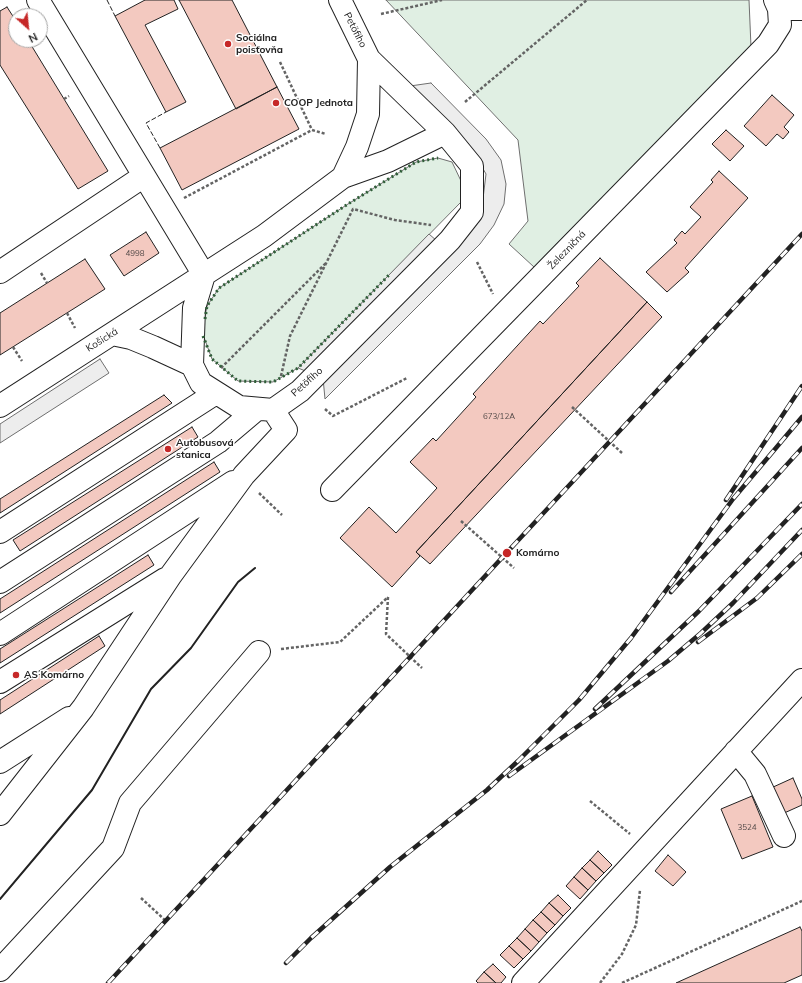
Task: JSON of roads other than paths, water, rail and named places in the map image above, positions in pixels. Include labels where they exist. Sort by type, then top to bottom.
[{"type":"street","points":[[0,814],[83,708],[171,575],[244,475],[286,430],[265,409],[239,407],[201,383],[192,365],[194,308],[204,275],[38,0]]},
{"type":"street","name":"Petöfiho","points":[[0,582],[218,442],[265,409],[300,392],[450,240],[472,212],[472,166],[445,133],[369,59],[340,0]]},
{"type":"street","points":[[777,5],[802,9]]},
{"type":"street","name":"Železničná","points":[[332,490],[768,44],[780,25],[777,5]]},
{"type":"street","name":"Petöfiho","points":[[204,275],[264,236],[343,176],[357,147],[368,114],[369,59]]},
{"type":"street","points":[[343,176],[388,160],[445,133]]},
{"type":"street","points":[[0,272],[144,176]]},
{"type":"street","name":"Košická","points":[[0,406],[204,275]]},
{"type":"street","points":[[112,334],[153,347],[192,365]]},
{"type":"street","points":[[0,532],[216,393]]},
{"type":"street","points":[[0,634],[244,475]]},
{"type":"street","points":[[0,682],[171,575]]},
{"type":"street","points":[[0,970],[113,848],[130,803],[259,652]]},
{"type":"street","points":[[523,983],[640,854],[802,680]]},
{"type":"street","points":[[0,762],[83,708]]},
{"type":"street","points":[[736,752],[755,774],[784,836]]},
{"type":"railway","points":[[108,983],[802,234]]},
{"type":"railway","points":[[726,500],[802,386]]},
{"type":"railway","points":[[286,963],[311,938],[390,867],[487,790],[579,700],[631,638],[733,499],[802,417]]},
{"type":"railway","points":[[671,592],[802,448]]},
{"type":"railway","points":[[595,709],[699,611],[802,504]]},
{"type":"railway","points":[[509,776],[668,661],[733,603],[802,530]]},
{"type":"railway","points":[[698,642],[757,598],[802,554]]},
{"type":"place","name":"Sociálna poisťovňa","points":[[228,44]]},
{"type":"place","name":"COOP Jednota","points":[[276,103]]},
{"type":"place","name":"Autobusová stanica","points":[[168,449]]},
{"type":"place","name":"Komárno","points":[[507,553]]},
{"type":"place","name":"AS Komárno","points":[[16,675]]}]
